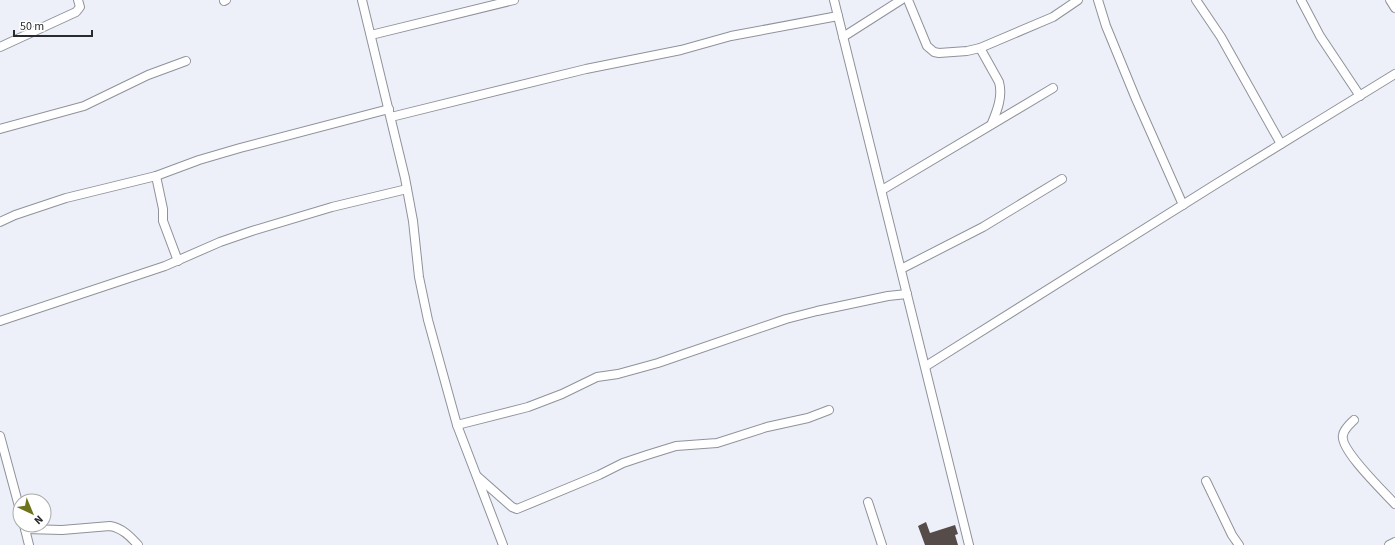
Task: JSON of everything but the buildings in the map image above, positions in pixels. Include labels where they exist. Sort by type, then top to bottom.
[{"type":"street","points":[[0,47],[76,12],[80,7],[78,0]]},
{"type":"street","points":[[362,0],[407,189],[413,221],[419,277],[428,320],[457,425],[503,545]]},
{"type":"street","points":[[371,35],[514,0]]},
{"type":"street","points":[[834,0],[926,366],[969,545]]},
{"type":"street","points":[[843,37],[901,0]]},
{"type":"street","points":[[908,0],[925,42],[931,50],[939,53],[967,51],[980,48],[1053,17],[1078,0]]},
{"type":"street","points":[[1098,0],[1106,26],[1182,205]]},
{"type":"street","points":[[1196,0],[1220,37],[1281,144]]},
{"type":"street","points":[[1301,0],[1320,36],[1360,96]]},
{"type":"street","points":[[1390,0],[1395,8]]},
{"type":"street","points":[[0,222],[66,198],[156,176],[199,160],[240,148],[586,69],[681,50],[741,34],[838,16]]},
{"type":"street","points":[[980,48],[999,82],[1000,88],[999,99],[992,123]]},
{"type":"street","points":[[0,129],[84,106],[134,81],[186,61]]},
{"type":"street","points":[[926,366],[1182,205],[1395,74]]},
{"type":"street","points":[[882,190],[992,123],[1054,88]]},
{"type":"street","points":[[156,176],[163,208],[163,221],[178,261]]},
{"type":"street","points":[[901,269],[983,226],[1062,179]]},
{"type":"street","points":[[0,321],[178,261],[220,242],[252,231],[332,207],[407,189]]},
{"type":"street","points":[[457,425],[528,407],[562,394],[597,376],[618,374],[658,363],[786,320],[831,308],[888,296],[908,294]]},
{"type":"street","points":[[476,475],[512,507],[517,509],[599,475],[623,463],[647,455],[676,446],[717,443],[767,427],[808,418],[829,410]]},
{"type":"street","points":[[1354,420],[1343,434],[1344,443],[1354,458],[1395,504]]},
{"type":"street","points":[[0,436],[15,493]]},
{"type":"street","points":[[1206,481],[1232,535],[1239,545]]},
{"type":"street","points":[[868,502],[882,545]]},
{"type":"street","points":[[52,529],[62,530],[110,526],[126,533],[138,545]]},
{"type":"street","points":[[26,533],[29,545]]},
{"type":"street","points":[[1389,545],[1395,542]]}]
